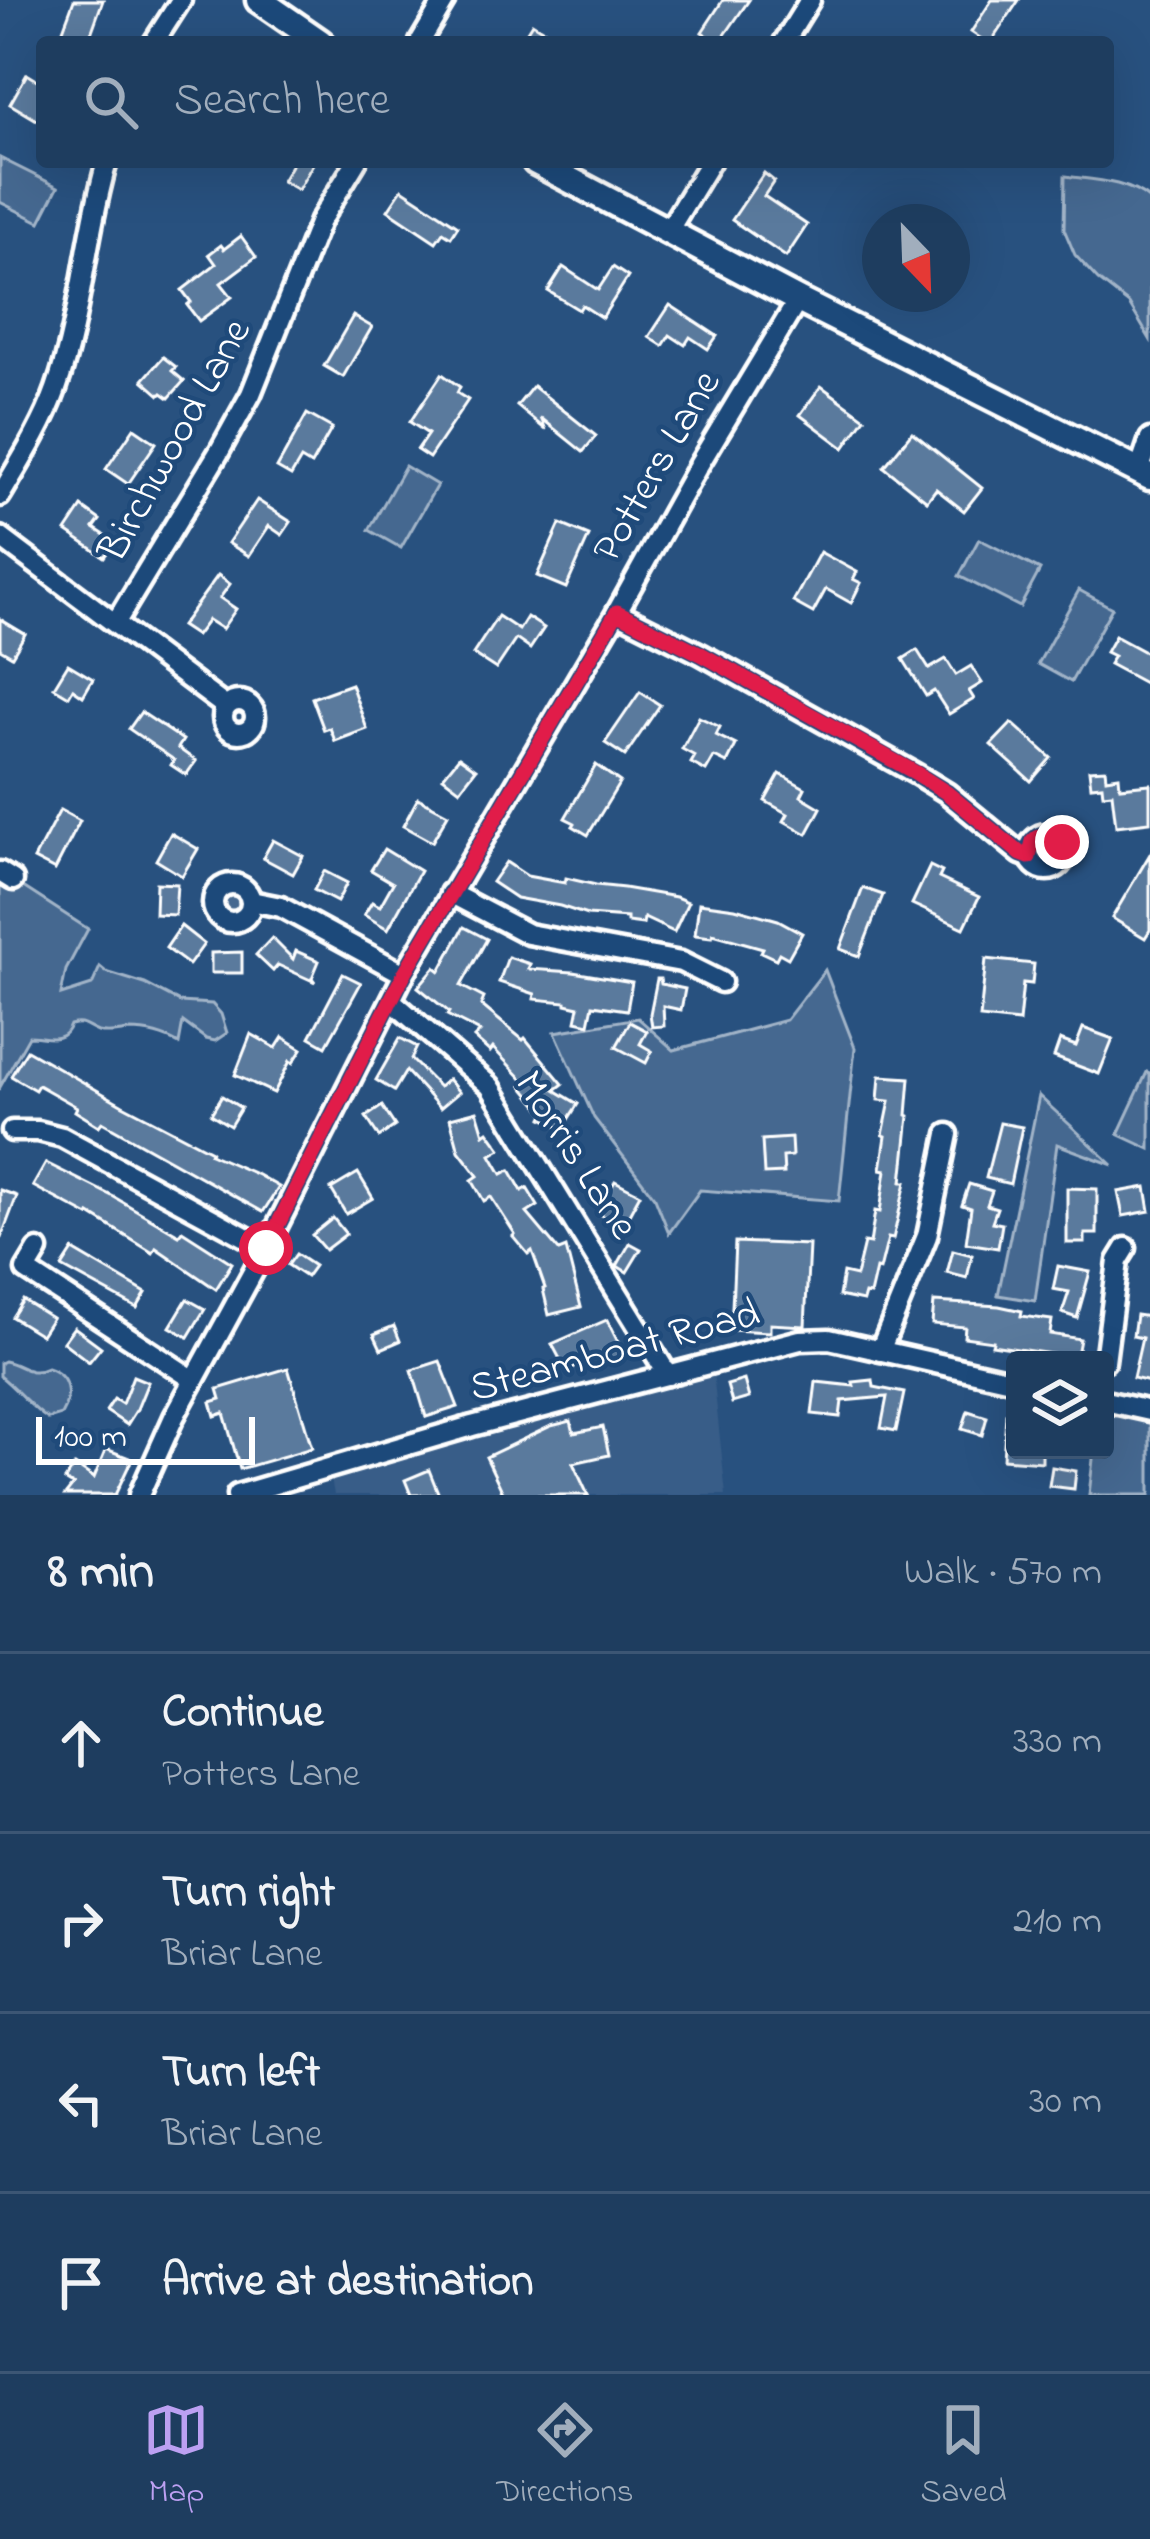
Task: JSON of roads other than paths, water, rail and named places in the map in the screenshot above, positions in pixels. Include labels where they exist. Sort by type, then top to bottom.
[{"type":"main road","points":[[259,0],[311,36]]},
{"type":"main road","points":[[547,168],[1144,474]]},
{"type":"street","points":[[158,36],[181,0]]},
{"type":"street","points":[[424,36],[445,0]]},
{"type":"street","points":[[788,36],[810,0]]},
{"type":"street","points":[[0,496],[56,391],[105,168]]},
{"type":"street","name":"Birchwood Lane","points":[[116,622],[251,394],[320,221],[352,168]]},
{"type":"street","points":[[668,231],[706,168]]},
{"type":"street","name":"Potters Lane","points":[[140,1495],[174,1417],[266,1248],[404,974],[798,300]]},
{"type":"street","points":[[1144,474],[1150,439]]},
{"type":"street","name":"Birchwood Lane","points":[[0,524],[5,541],[226,707]]},
{"type":"street","points":[[617,612],[916,773],[1029,857]]},
{"type":"street","points":[[450,893],[528,934],[681,962],[721,982]]},
{"type":"street","points":[[251,901],[280,907],[404,974]]},
{"type":"street","name":"Morris Lane","points":[[392,1001],[490,1086],[668,1375]]},
{"type":"street","points":[[12,1131],[38,1130],[62,1137],[266,1248]]},
{"type":"street","points":[[880,1351],[927,1236],[948,1134]]},
{"type":"street","points":[[1106,1351],[1118,1261],[1126,1248]]},
{"type":"street","points":[[38,1250],[26,1270],[194,1380]]},
{"type":"street","name":"Steamboat Road","points":[[238,1495],[472,1426],[800,1340],[829,1340],[1006,1380]]},
{"type":"street","points":[[1114,1403],[1150,1412]]}]
